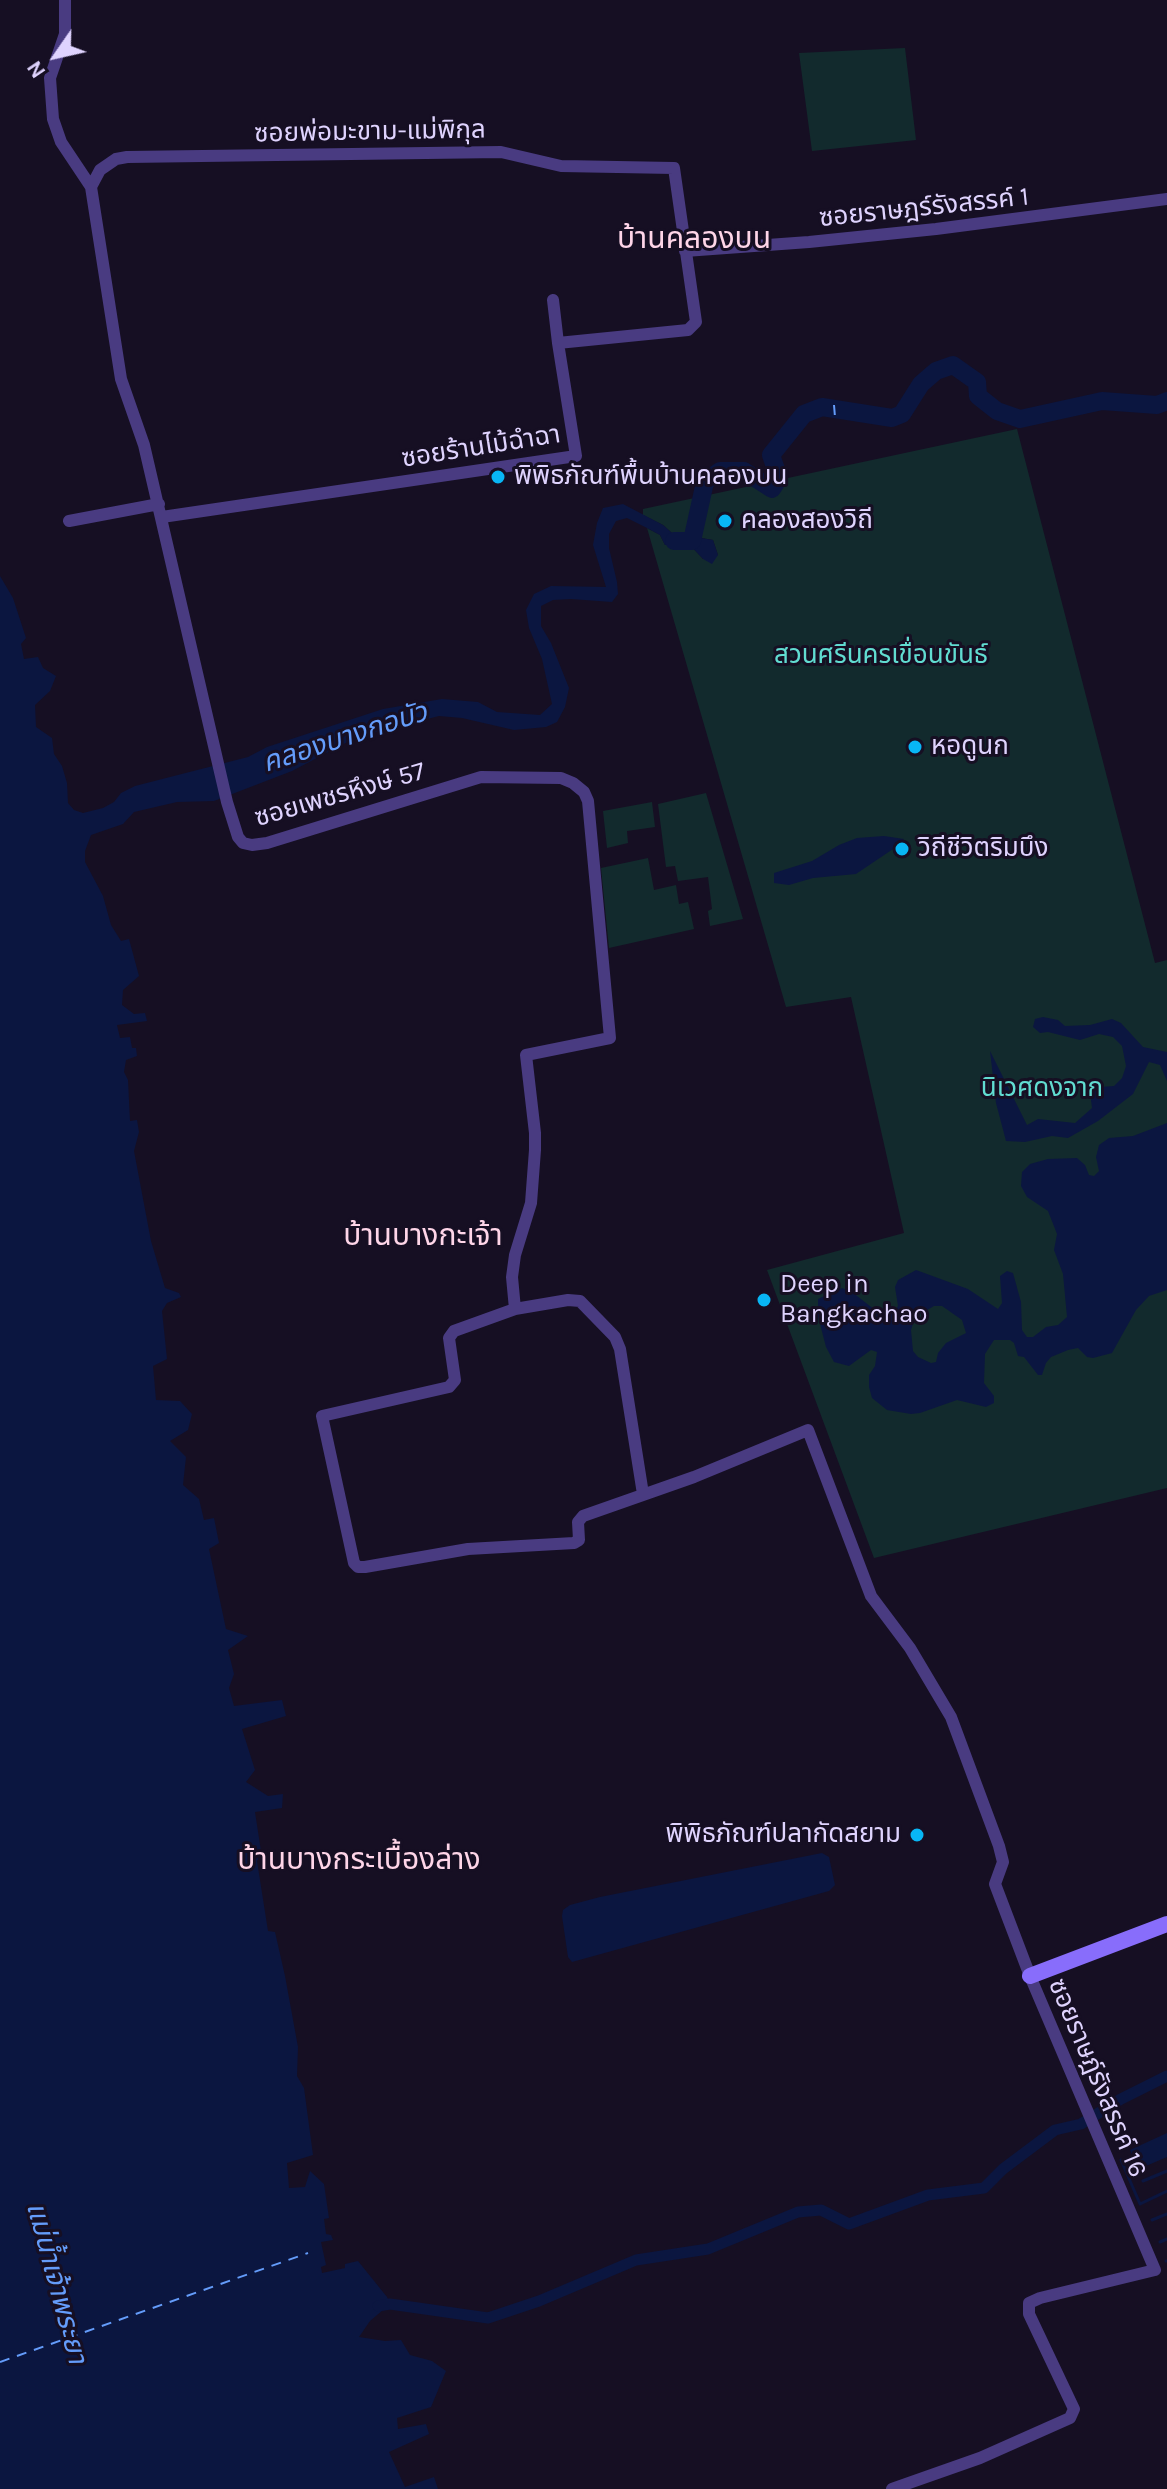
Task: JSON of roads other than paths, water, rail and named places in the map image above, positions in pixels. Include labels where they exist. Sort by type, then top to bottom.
[{"type":"street","name":"ซอยเพชรหึงษ์ 57","points":[[65,0],[65,34],[50,78],[50,99],[61,142],[91,187],[121,379],[144,445],[161,510],[227,802],[238,837],[243,843],[252,845],[481,777],[561,778],[584,792],[588,801],[610,1038],[526,1055],[535,1150],[531,1203],[515,1255],[512,1277],[515,1309]]},
{"type":"street","name":"ซอยพ่อมะขาม-แม่พิกุล","points":[[91,187],[100,170],[116,159],[127,157],[501,152],[561,166],[674,168],[685,251]]},
{"type":"street","name":"ซอยราษฎร์รังสรรค์ 1","points":[[685,251],[936,229],[1167,199]]},
{"type":"street","points":[[553,300],[558,343],[688,330],[696,322],[685,251]]},
{"type":"street","name":"ซอยร้านไม้ฉำฉา","points":[[161,510],[576,456],[558,343]]},
{"type":"street","points":[[69,521],[161,510]]},
{"type":"street","points":[[580,1301],[615,1337],[623,1362],[643,1494],[583,1516],[578,1522],[579,1540],[574,1543],[468,1549],[358,1567],[354,1563],[322,1416],[449,1387],[455,1380],[449,1338],[454,1331],[515,1309],[580,1301]]},
{"type":"street","name":"ซอยราษฎ์รังสรรค์ 16","points":[[643,1494],[694,1477],[808,1430],[871,1596],[910,1648],[951,1717],[999,1846],[1003,1862],[995,1884],[1030,1976],[1155,2270],[1029,2303],[1029,2314],[1074,2409],[1073,2416],[980,2458],[892,2489]]},
{"type":"street","points":[[1030,1976],[1167,1924]]},
{"type":"water","name":"แม่น้ำเจ้าพระยา","points":[[623,504],[672,533],[713,540],[718,555],[712,564],[689,544],[665,545],[660,535],[627,518],[616,521],[609,534],[618,594],[612,602],[553,600],[541,606],[541,626],[569,688],[565,707],[557,722],[546,727],[514,730],[439,716],[357,737],[292,771],[214,801],[177,802],[134,812],[123,824],[91,835],[85,851],[85,862],[103,896],[111,925],[121,941],[129,939],[139,976],[123,990],[122,1005],[134,1014],[145,1013],[147,1021],[117,1025],[120,1038],[130,1037],[132,1048],[136,1048],[137,1056],[126,1060],[124,1072],[128,1080],[130,1121],[137,1120],[139,1132],[134,1151],[151,1241],[165,1288],[179,1293],[181,1297],[167,1303],[162,1311],[167,1359],[153,1366],[156,1400],[180,1401],[192,1414],[188,1430],[170,1441],[186,1457],[183,1485],[199,1499],[204,1520],[214,1518],[219,1543],[209,1549],[226,1629],[248,1636],[228,1650],[234,1674],[229,1688],[234,1706],[282,1700],[286,1716],[242,1729],[255,1770],[246,1782],[268,1796],[283,1794],[282,1808],[255,1812],[261,1851],[257,1861],[268,1931],[275,1932],[285,1976],[298,2047],[297,2076],[304,2088],[313,2155],[287,2163],[289,2188],[305,2187],[310,2171],[324,2184],[329,2218],[324,2219],[326,2234],[331,2235],[333,2240],[321,2242],[326,2265],[321,2267],[322,2273],[345,2268],[345,2264],[358,2261],[387,2297],[390,2304],[370,2321],[359,2337],[401,2340],[410,2355],[432,2361],[446,2371],[431,2407],[397,2418],[398,2429],[426,2424],[429,2434],[389,2452],[405,2487],[434,2477],[438,2489],[0,2489],[0,576],[13,598],[26,638],[21,644],[24,659],[38,657],[43,668],[56,676],[50,691],[35,705],[36,727],[52,738],[54,754],[67,783],[68,803],[74,810],[83,813],[103,808],[135,786],[248,757],[267,747],[383,709],[442,699],[478,702],[497,712],[540,715],[552,704],[526,610],[534,594],[551,586],[606,587],[593,545],[597,523],[603,508]]},
{"type":"water","points":[[884,836],[904,839],[856,874],[813,878],[789,885],[774,883],[774,873],[812,861],[839,845],[857,838]]},
{"type":"water","points":[[1035,1019],[1058,1020],[1065,1026],[1090,1025],[1112,1019],[1121,1023],[1143,1047],[1167,1052],[1167,1081],[1160,1065],[1149,1062],[1133,1094],[1098,1121],[1068,1138],[1052,1136],[1025,1142],[1006,1141],[996,1103],[990,1051],[1027,1125],[1038,1119],[1075,1123],[1092,1108],[1090,1092],[1100,1087],[1114,1086],[1122,1078],[1126,1066],[1122,1046],[1113,1037],[1099,1034],[1080,1040],[1040,1033],[1033,1027]]},
{"type":"water","points":[[1167,1123],[1167,1290],[1149,1296],[1136,1310],[1112,1353],[1093,1358],[1087,1357],[1078,1348],[1068,1350],[1051,1357],[1042,1375],[1038,1375],[1024,1357],[1018,1356],[1014,1343],[994,1340],[985,1354],[984,1383],[994,1396],[994,1403],[986,1407],[957,1400],[911,1414],[887,1410],[872,1398],[869,1375],[875,1366],[877,1352],[871,1350],[849,1366],[834,1362],[826,1347],[818,1316],[818,1299],[842,1288],[875,1310],[894,1312],[898,1306],[895,1287],[898,1280],[916,1270],[968,1289],[998,1309],[1002,1303],[1000,1276],[1007,1271],[1013,1273],[1021,1302],[1022,1330],[1027,1337],[1033,1337],[1046,1327],[1058,1325],[1067,1317],[1063,1274],[1054,1250],[1057,1234],[1048,1211],[1027,1197],[1021,1186],[1022,1172],[1030,1164],[1048,1159],[1077,1158],[1085,1165],[1089,1175],[1094,1176],[1099,1171],[1096,1157],[1099,1145],[1109,1138],[1133,1136]],"holes":[[[934,1306],[942,1306],[962,1320],[966,1333],[946,1343],[938,1353],[936,1362],[931,1363],[913,1351],[911,1330],[915,1317]]]},
{"type":"water","points":[[822,1853],[829,1857],[835,1885],[829,1891],[572,1962],[568,1957],[562,1916],[563,1910],[570,1905]]},
{"type":"water","points":[[1167,2133],[1167,2157],[1139,2169],[1130,2150]]},
{"type":"waterway","name":"คลองบางกอบัว","points":[[674,541],[692,541],[705,482],[720,471],[744,471],[772,489],[779,478],[771,455],[804,414],[822,407],[892,418],[902,414],[921,384],[936,371],[953,365],[977,382],[978,396],[997,411],[1020,419],[1102,401],[1157,405],[1167,401]]},
{"type":"waterway","points":[[378,2306],[390,2304],[488,2318],[539,2301],[636,2260],[708,2249],[798,2212],[821,2210],[849,2224],[928,2195],[984,2188],[1003,2169],[1055,2130],[1081,2124],[1167,2076]]},
{"type":"waterway","points":[[1121,2160],[1140,2204],[1167,2191]]},
{"type":"waterway","points":[[1143,2181],[1167,2171]]},
{"type":"waterway","points":[[1152,2220],[1167,2214]]},
{"type":"waterway","points":[[1160,2242],[1167,2239]]},
{"type":"place","name":"พิพิธภัณฑ์พื้นบ้านคลองบน","points":[[498,477]]},
{"type":"place","name":"คลองสองวิถี","points":[[725,521]]},
{"type":"place","name":"หอดูนก","points":[[915,747]]},
{"type":"place","name":"วิถีชีวิตริมบึง","points":[[902,849]]},
{"type":"place","name":"Deep in Bangkachao","points":[[764,1300]]},
{"type":"place","name":"พิพิธภัณฑ์ปลากัดสยาม","points":[[917,1835]]},
{"type":"district","name":"บ้านคลองบน","points":[[694,239]]},
{"type":"district","name":"บ้านบางกะเจ้า","points":[[423,1236]]},
{"type":"district","name":"บ้านบางกระเบื้องล่าง","points":[[359,1860]]},
{"type":"park label","name":"สวนศรีนครเขื่อนขันธ์","points":[[881,656]]},
{"type":"park label","name":"นิเวศดงจาก","points":[[1042,1089]]}]
